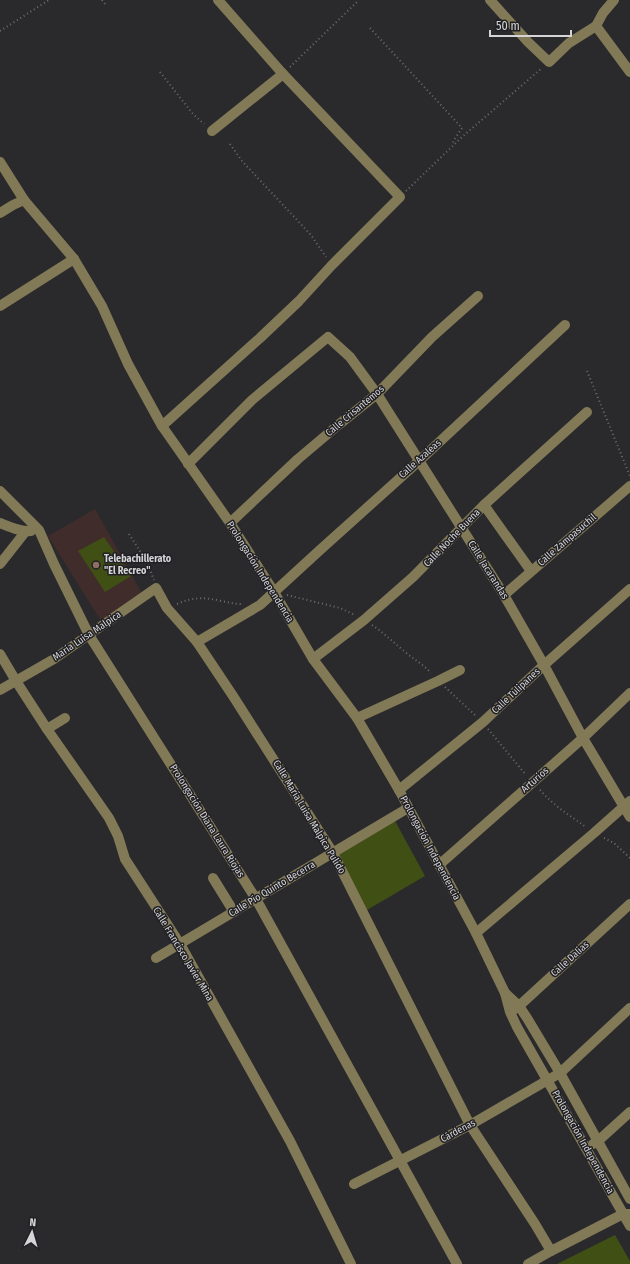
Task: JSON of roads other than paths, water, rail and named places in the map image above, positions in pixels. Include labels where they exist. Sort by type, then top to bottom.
[{"type":"street","points":[[162,426],[260,338],[400,197],[283,74],[218,0]]},
{"type":"street","points":[[490,0],[528,42],[549,62],[569,43],[596,26],[603,13],[614,0]]},
{"type":"street","points":[[596,26],[630,72]]},
{"type":"street","points":[[212,131],[283,74]]},
{"type":"street","name":"Prolongación Independencia","points":[[0,162],[24,200],[74,259],[102,306],[128,364],[162,426],[230,523],[274,592],[313,659],[356,718],[399,790],[476,932],[505,993],[510,1012],[517,1027],[586,1148],[627,1214],[630,1226]]},
{"type":"street","points":[[0,213],[24,200]]},
{"type":"street","points":[[0,306],[74,259]]},
{"type":"street","name":"Calle Crisantemos","points":[[230,523],[298,458],[377,394],[432,337],[478,296]]},
{"type":"street","name":"Calle Azaleas","points":[[197,642],[260,605],[419,461],[565,325]]},
{"type":"street","name":"Calle Jacarandas","points":[[188,464],[252,400],[328,337],[350,357],[377,394],[462,528],[504,595],[583,738],[626,804],[630,817]]},
{"type":"street","name":"Calle Noche Buena","points":[[313,659],[364,620],[414,577],[484,505],[587,412]]},
{"type":"street","name":"Calle Zampasuchil","points":[[504,595],[630,486]]},
{"type":"street","name":"Prolongación Diana Laura Riojas","points":[[0,491],[39,530],[89,635],[256,899],[457,1264]]},
{"type":"street","points":[[484,505],[531,571]]},
{"type":"street","points":[[0,523],[18,530],[39,530]]},
{"type":"street","points":[[0,564],[26,531]]},
{"type":"street","name":"María Luisa Malpica","points":[[0,690],[54,659],[156,588]]},
{"type":"street","name":"Calle María Luisa Malpica Pulido","points":[[156,588],[167,608],[197,642],[267,748],[333,853],[470,1125],[551,1251]]},
{"type":"street","name":"Calle Tulipanes","points":[[399,790],[483,722],[544,665],[630,589]]},
{"type":"street","name":"Calle Francisco Javier Mina","points":[[0,654],[47,729],[109,818],[118,836],[125,859],[180,944],[290,1141],[351,1264]]},
{"type":"street","points":[[356,718],[460,670]]},
{"type":"street","name":"Arturios","points":[[439,865],[583,738],[630,693]]},
{"type":"street","points":[[47,729],[65,718]]},
{"type":"street","points":[[476,932],[594,833],[626,804]]},
{"type":"street","name":"Calle Pío Quinto Becerra","points":[[156,958],[408,808]]},
{"type":"street","points":[[214,878],[234,912]]},
{"type":"street","name":"Calle Dalias","points":[[510,1012],[519,1006],[630,904]]},
{"type":"street","name":"Prolongación Independencia","points":[[505,993],[519,1006],[527,1018],[560,1073],[630,1199]]},
{"type":"street","name":"Cárdenas","points":[[354,1184],[470,1125],[560,1073],[630,1008]]},
{"type":"street","points":[[586,1148],[598,1141],[630,1112]]},
{"type":"street","points":[[528,1264],[551,1251],[627,1214]]},
{"type":"place","name":"Telebachillerato \"El Recreo\"","points":[[96,565]]}]
